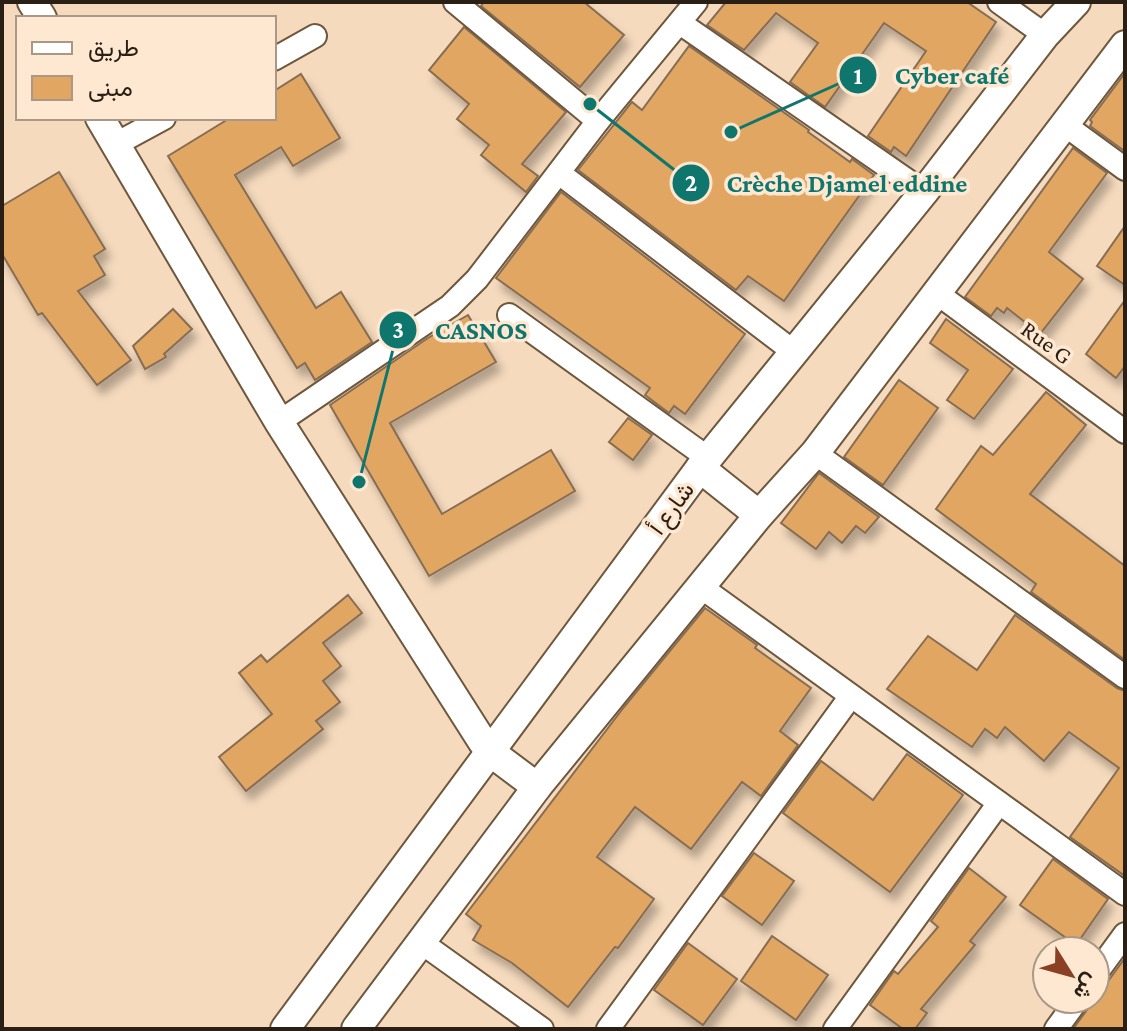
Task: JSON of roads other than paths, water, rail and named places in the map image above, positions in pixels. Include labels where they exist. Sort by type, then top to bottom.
[{"type":"street","points":[[455,2],[598,121]]},
{"type":"street","points":[[279,422],[450,306],[477,279],[598,121],[696,2]]},
{"type":"street","points":[[999,2],[1045,35]]},
{"type":"street","name":"شارع أ","points":[[285,1029],[704,463],[924,192],[1045,35],[1076,2]]},
{"type":"street","points":[[680,23],[924,192]]},
{"type":"street","points":[[276,58],[315,36]]},
{"type":"street","points":[[356,1029],[537,787],[759,515],[815,453],[1125,45]]},
{"type":"street","points":[[101,120],[279,422],[489,751],[537,787]]},
{"type":"street","points":[[116,144],[160,120]]},
{"type":"street","points":[[1065,125],[1125,169]]},
{"type":"street","points":[[559,173],[794,352]]},
{"type":"street","name":"Rue G","points":[[938,294],[1125,432]]},
{"type":"street","points":[[509,315],[704,463],[759,515]]},
{"type":"street","points":[[815,453],[1125,677]]},
{"type":"street","points":[[701,587],[1125,894]]},
{"type":"street","points":[[608,1029],[851,696]]},
{"type":"street","points":[[835,1029],[999,803]]},
{"type":"street","points":[[1111,953],[1125,934]]},
{"type":"street","points":[[422,943],[542,1029]]},
{"type":"place","name":"Crèche Djamel eddine","points":[[590,104]]},
{"type":"place","name":"Cyber café","points":[[731,132]]},
{"type":"place","name":"CASNOS","points":[[359,482]]}]
